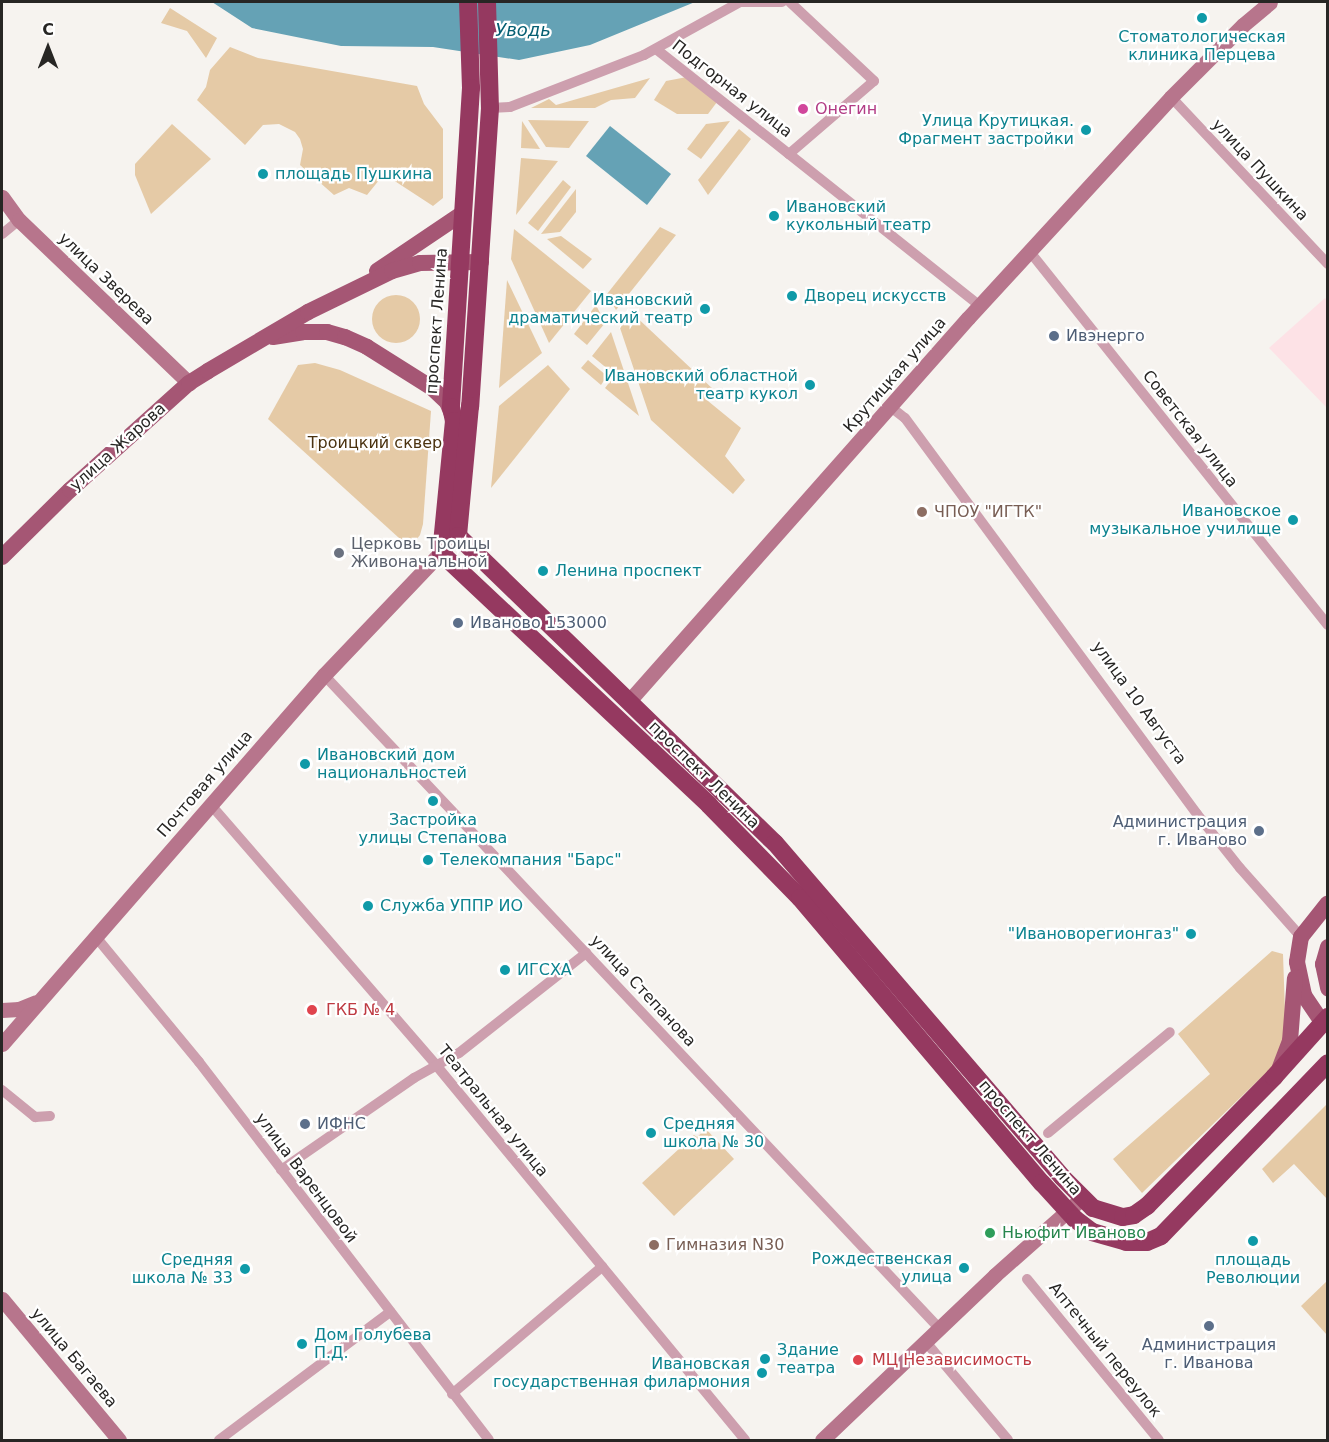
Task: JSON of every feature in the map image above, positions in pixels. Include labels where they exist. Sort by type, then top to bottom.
[{"type":"highway","name":"проспект Ленина","points":[[468,2],[471,88],[451,407],[454,421],[441,552],[709,805],[800,898],[1068,1212],[1092,1232],[1116,1240],[1147,1242],[1161,1236],[1325,1068]]},
{"type":"highway","points":[[458,536],[481,262],[490,100],[487,2]]},
{"type":"highway","name":"проспект Ленина","points":[[458,536],[775,843],[1082,1199],[1093,1208],[1117,1217],[1138,1213],[1326,1022]]},
{"type":"main road","name":"Крутицкая улица","points":[[629,701],[892,408],[980,306],[1171,97],[1243,25],[1270,2]]},
{"type":"main road","name":"улица Зверева","points":[[2,198],[20,220],[189,383]]},
{"type":"main road","points":[[349,291],[463,213]]},
{"type":"main road","points":[[244,348],[349,291],[392,271],[420,263],[481,262]]},
{"type":"main road","points":[[244,348],[276,336],[303,332],[327,332],[345,337],[367,347],[432,388],[447,402],[454,421]]},
{"type":"main road","name":"улица Жарова","points":[[2,557],[70,490],[189,383],[244,348]]},
{"type":"main road","name":"Почтовая улица","points":[[2,1044],[324,675],[458,536]]},
{"type":"main road","points":[[1326,1022],[1304,995],[1298,962],[1301,937],[1328,903]]},
{"type":"main road","points":[[1326,950],[1324,974],[1328,988]]},
{"type":"main road","name":"проспект Ленина","points":[[1274,1077],[1290,1041],[1298,962]]},
{"type":"main road","points":[[2,1010],[27,1007],[41,999]]},
{"type":"main road","points":[[822,1440],[939,1328],[1082,1199]]},
{"type":"main road","name":"улица Багаева","points":[[2,1299],[119,1440]]},
{"type":"street","name":"Подгорная улица","points":[[490,100],[510,107],[656,49],[740,2],[782,2]]},
{"type":"street","name":"Подгорная улица","points":[[789,154],[874,81],[790,2]]},
{"type":"street","name":"Подгорная улица","points":[[656,49],[980,306]]},
{"type":"street","name":"улица Пушкина","points":[[1171,97],[1328,264]]},
{"type":"street","points":[[2,234],[20,220]]},
{"type":"street","name":"Советская улица","points":[[1030,252],[1328,626]]},
{"type":"street","name":"улица 10 Августа","points":[[892,408],[905,418],[1197,814],[1247,876],[1301,937]]},
{"type":"street","name":"улица Степанова","points":[[324,675],[939,1328]]},
{"type":"street","name":"Театральная улица","points":[[211,805],[436,1065],[745,1440]]},
{"type":"street","name":"улица Варенцовой","points":[[96,937],[161,1014],[489,1440]]},
{"type":"street","points":[[281,1170],[436,1065],[459,1053],[586,953]]},
{"type":"street","points":[[1048,1133],[1170,1032]]},
{"type":"street","points":[[2,1090],[35,1117],[50,1116]]},
{"type":"street","points":[[452,1394],[602,1266]]},
{"type":"street","name":"Аптечный переулок","points":[[1027,1279],[1159,1440]]},
{"type":"street","points":[[219,1440],[390,1312]]},
{"type":"street","points":[[925,1341],[1008,1440]]},
{"type":"shaded area","points":[[1325,298],[1328,301],[1327,408],[1269,348]]},
{"type":"green space","points":[[170,8],[217,38],[206,58],[187,31],[161,23]]},
{"type":"green space","points":[[230,47],[258,58],[417,86],[424,104],[443,129],[443,198],[433,206],[384,174],[367,195],[349,188],[334,195],[300,165],[303,149],[300,139],[295,132],[279,124],[263,125],[245,145],[197,100],[206,87],[210,70]]},
{"type":"green space","points":[[687,77],[717,102],[708,114],[677,114],[654,100],[666,81]]},
{"type":"green space","points":[[650,78],[635,98],[611,100],[595,108],[531,108],[549,99],[556,105]]},
{"type":"green space","points":[[528,120],[589,121],[569,148],[546,147]]},
{"type":"green space","points":[[522,121],[540,149],[521,148]]},
{"type":"green space","points":[[730,121],[701,159],[687,149],[706,124]]},
{"type":"green space","points":[[172,124],[211,159],[151,214],[135,175],[135,164]]},
{"type":"green space","points":[[739,129],[751,139],[708,195],[698,180]]},
{"type":"green space","points":[[521,158],[558,161],[516,215]]},
{"type":"green space","points":[[563,180],[571,187],[538,231],[528,223]]},
{"type":"green space","points":[[576,189],[576,212],[560,232],[541,234]]},
{"type":"green space","points":[[660,227],[676,235],[616,310],[607,294]]},
{"type":"green space","points":[[514,229],[591,291],[549,343],[511,259]]},
{"type":"green space","points":[[561,236],[592,259],[583,269],[547,239]]},
{"type":"green space","points":[[507,280],[542,353],[499,388]]},
{"type":"green space","points":[[391,295],[401,295],[413,302],[420,314],[420,324],[413,336],[401,343],[391,343],[376,332],[372,324],[372,314],[383,299]]},
{"type":"green space","points":[[596,305],[605,323],[587,345],[574,334]]},
{"type":"green space","points":[[631,312],[714,390],[708,401],[741,428],[725,456],[745,480],[733,494],[651,420],[619,325]]},
{"type":"green space","points":[[611,332],[639,416],[605,388],[615,375],[592,356]]},
{"type":"green space","points":[[588,360],[607,376],[601,385],[581,368]]},
{"type":"green space","name":"Троицкий сквер","points":[[315,363],[340,370],[431,411],[423,524],[420,535],[410,548],[268,419],[298,365]]},
{"type":"green space","points":[[548,365],[570,389],[491,488],[499,406]]},
{"type":"green space","points":[[1272,951],[1283,954],[1286,1040],[1276,1063],[1142,1193],[1113,1159],[1210,1074],[1178,1034]]},
{"type":"green space","points":[[1327,1104],[1327,1199],[1294,1164],[1273,1183],[1262,1169]]},
{"type":"green space","points":[[706,1129],[734,1159],[674,1216],[642,1183],[694,1135],[697,1137]]},
{"type":"green space","points":[[1327,1281],[1327,1335],[1301,1306]]},
{"type":"water","name":"Уводь","points":[[212,2],[695,2],[590,45],[519,60],[433,47],[341,46],[252,28]]},
{"type":"water","points":[[610,126],[671,174],[647,205],[586,156]]},
{"type":"place","name":"Стоматологическая клиника Перцева","points":[[1202,18]]},
{"type":"place","name":"Онегин","points":[[803,109]]},
{"type":"place","name":"Улица Крутицкая. Фрагмент застройки","points":[[1086,130]]},
{"type":"place","name":"площадь Пушкина","points":[[263,174]]},
{"type":"place","name":"Ивановский кукольный театр","points":[[774,216]]},
{"type":"place","name":"Дворец искусств","points":[[792,296]]},
{"type":"place","name":"Ивановский драматический театр","points":[[705,309]]},
{"type":"place","name":"Ивэнерго","points":[[1054,336]]},
{"type":"place","name":"Ивановский областной театр кукол","points":[[810,385]]},
{"type":"place","name":"ЧПОУ \"ИГТК\"","points":[[922,512]]},
{"type":"place","name":"Ивановское музыкальное училище","points":[[1293,520]]},
{"type":"place","name":"Церковь Троицы Живоначальной","points":[[339,553]]},
{"type":"place","name":"Ленина проспект","points":[[543,571]]},
{"type":"place","name":"Иваново 153000","points":[[458,623]]},
{"type":"place","name":"Ивановский дом национальностей","points":[[305,764]]},
{"type":"place","name":"Застройка улицы Степанова","points":[[433,801]]},
{"type":"place","name":"Администрация г. Иваново","points":[[1259,831]]},
{"type":"place","name":"Телекомпания \"Барс\"","points":[[428,860]]},
{"type":"place","name":"Служба УППР ИО","points":[[368,906]]},
{"type":"place","name":"\"Ивановорегионгаз\"","points":[[1191,934]]},
{"type":"place","name":"ИГСХА","points":[[505,970]]},
{"type":"place","name":"ГКБ № 4","points":[[312,1010]]},
{"type":"place","name":"ИФНС","points":[[305,1124]]},
{"type":"place","name":"Средняя школа № 30","points":[[651,1133]]},
{"type":"place","name":"Ньюфит Иваново","points":[[990,1233]]},
{"type":"place","name":"площадь Революции","points":[[1253,1241]]},
{"type":"place","name":"Гимназия N30","points":[[654,1245]]},
{"type":"place","name":"Рождественская улица","points":[[964,1268]]},
{"type":"place","name":"Средняя школа № 33","points":[[245,1269]]},
{"type":"place","name":"Администрация г. Иванова","points":[[1209,1326]]},
{"type":"place","name":"Дом Голубева П.Д.","points":[[302,1344]]},
{"type":"place","name":"Здание театра","points":[[765,1359]]},
{"type":"place","name":"МЦ Независимость","points":[[858,1360]]},
{"type":"place","name":"Ивановская государственная филармония","points":[[762,1373]]}]
